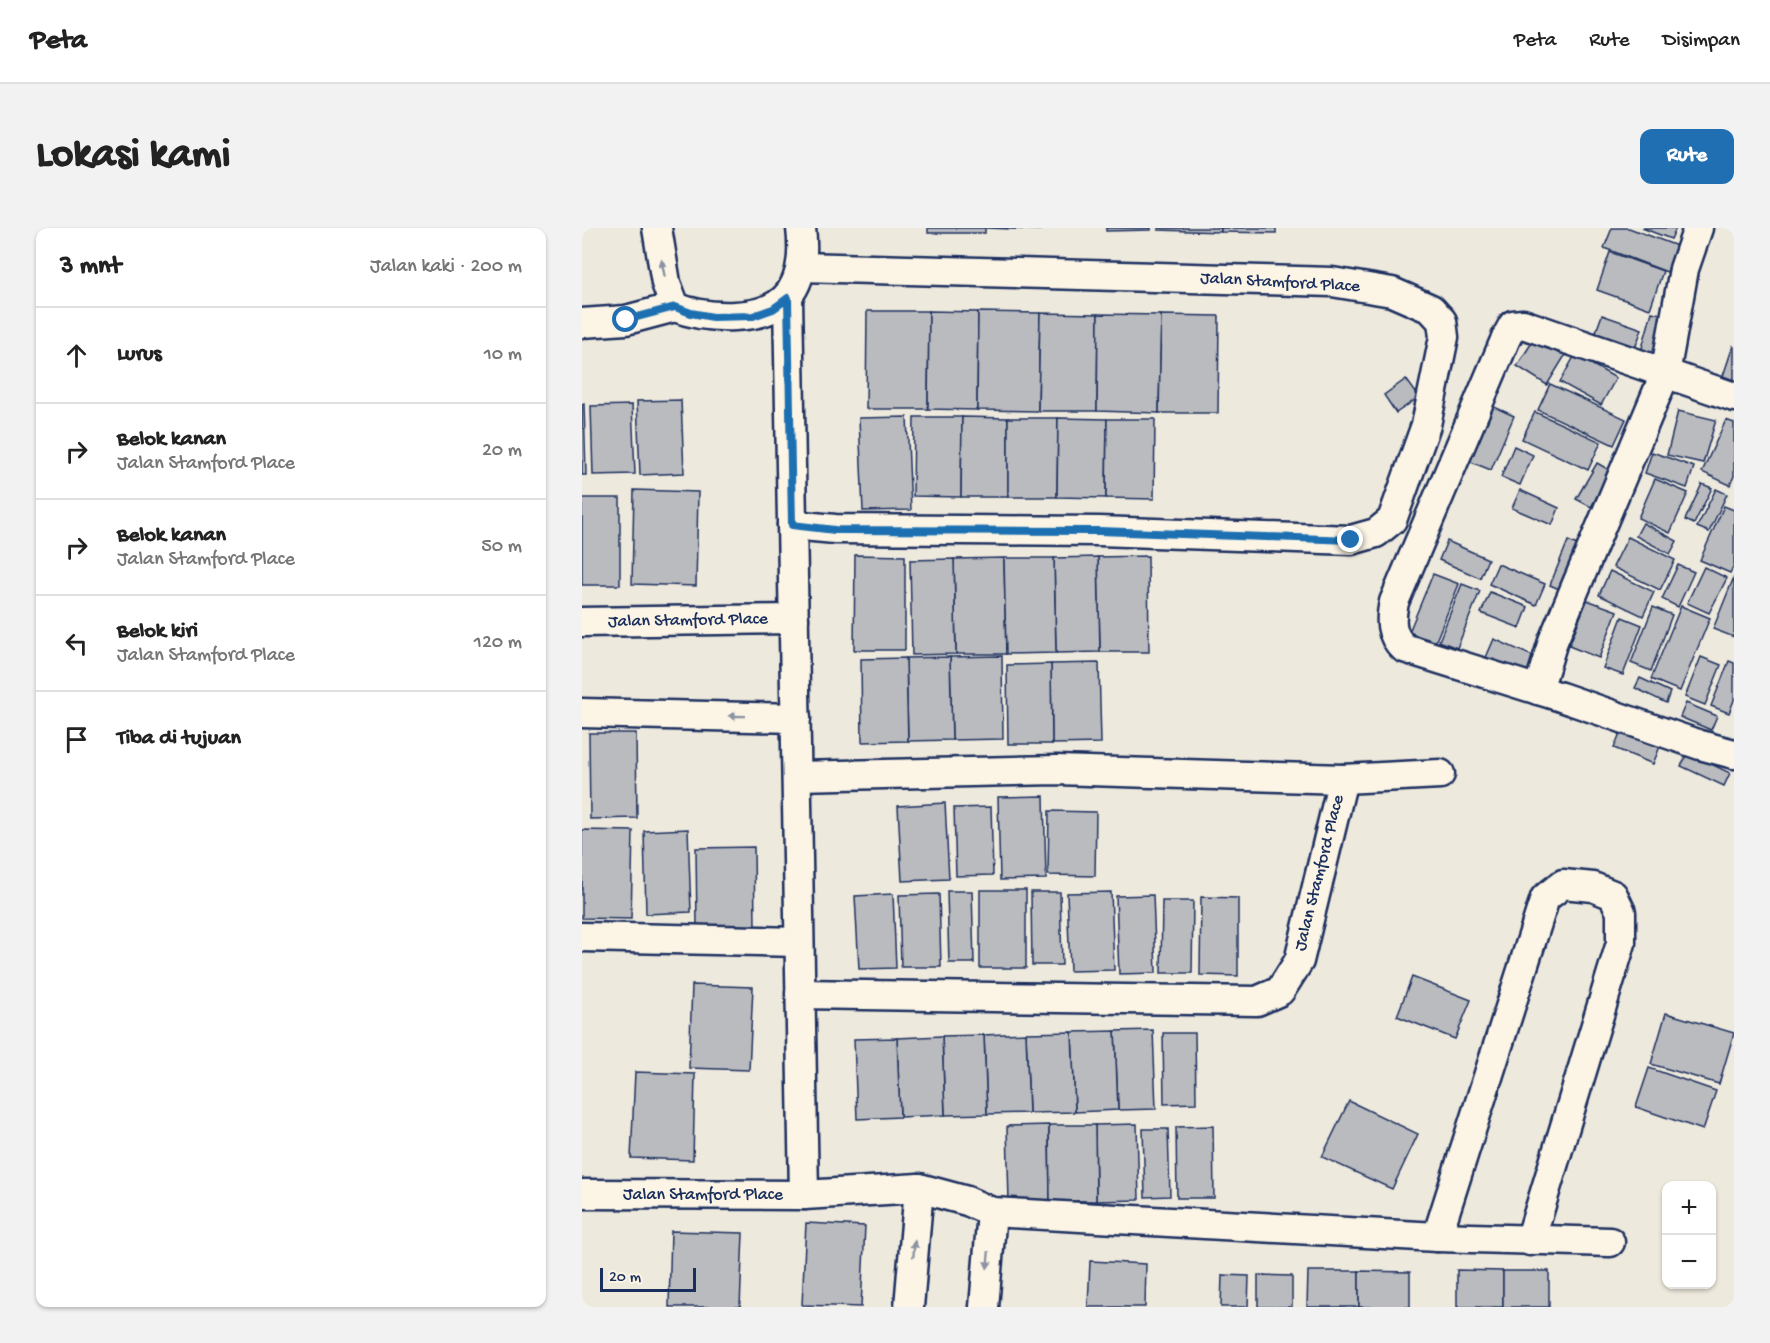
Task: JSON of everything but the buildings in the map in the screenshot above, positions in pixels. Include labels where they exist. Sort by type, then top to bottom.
[{"type":"street","points":[[657,228],[666,284],[675,307]]},
{"type":"street","name":"Jalan Stamford Place","points":[[582,1194],[804,1195],[788,298],[797,283],[801,267],[801,228]]},
{"type":"street","points":[[1538,690],[1553,641],[1665,374],[1684,269],[1698,228]]},
{"type":"street","name":"Jalan Stamford Place","points":[[792,525],[835,530],[1099,531],[1351,540],[1376,532],[1392,520],[1425,425],[1444,337],[1442,321],[1431,309],[1392,292],[1332,282],[801,267]]},
{"type":"street","points":[[582,323],[626,320],[675,307],[713,317],[753,316],[773,309],[788,298]]},
{"type":"street","points":[[1734,397],[1523,324],[1514,325],[1506,338],[1394,602],[1390,619],[1398,641],[1404,648],[1538,690],[1700,745],[1734,754]]},
{"type":"street","name":"Jalan Stamford Place","points":[[582,622],[794,619]]},
{"type":"street","points":[[582,713],[796,717]]},
{"type":"street","name":"Jalan Stamford Place","points":[[797,776],[1057,770],[1343,779],[1299,961],[1280,991],[1257,1001],[800,994]]},
{"type":"street","points":[[1343,779],[1440,774]]},
{"type":"street","points":[[1437,1238],[1545,898],[1563,884],[1593,887],[1613,895],[1621,912],[1621,943],[1530,1241]]},
{"type":"street","points":[[582,937],[799,942]]},
{"type":"street","points":[[804,1195],[919,1188],[967,1201],[992,1212],[1437,1238],[1610,1242]]},
{"type":"street","points":[[909,1307],[919,1188]]},
{"type":"street","points":[[984,1307],[992,1212]]},
{"type":"route","points":[[626,320],[675,307],[713,317],[753,316],[773,309],[788,298],[792,525],[835,530],[1099,531],[1351,540]]}]
